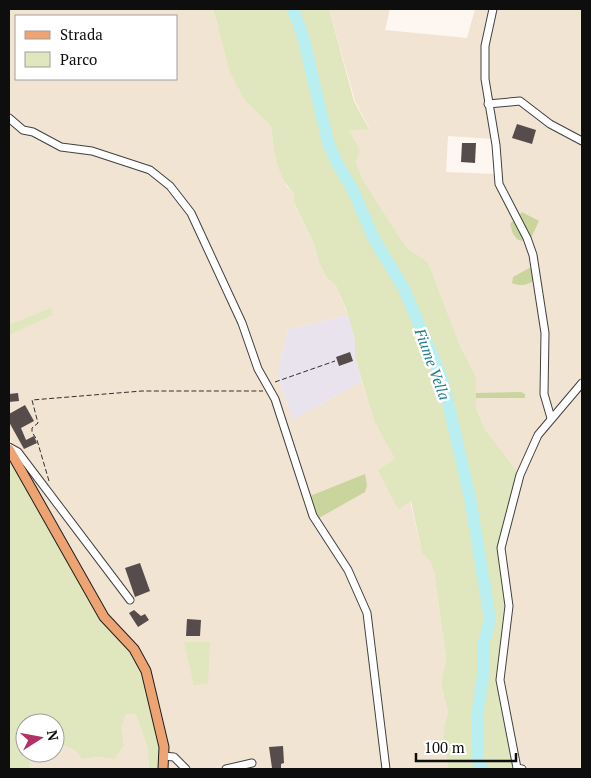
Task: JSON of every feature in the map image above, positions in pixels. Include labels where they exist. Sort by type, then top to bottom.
[{"type":"main road","points":[[9,448],[104,617],[140,658],[146,671],[158,718],[163,769]]},
{"type":"street","points":[[493,9],[485,46],[485,79],[496,145],[499,184],[527,238],[533,255],[544,333],[544,394],[551,418]]},
{"type":"street","points":[[488,104],[520,101],[550,124],[582,141]]},
{"type":"street","points":[[9,118],[24,130],[33,132],[61,147],[92,151],[150,170],[170,186],[192,213],[242,323],[258,369],[271,391],[285,425],[313,516],[348,570],[367,613],[386,769]]},
{"type":"street","points":[[522,769],[517,768],[500,680],[509,606],[501,548],[520,474],[538,435],[582,383]]},
{"type":"street","points":[[9,448],[18,452],[130,600]]},
{"type":"street","points":[[163,756],[174,757],[186,769]]},
{"type":"street","points":[[226,769],[252,762]]},
{"type":"path","points":[[267,384],[335,361]]},
{"type":"path","points":[[50,484],[41,460],[37,440],[32,432],[32,428],[38,423],[32,400],[142,391],[271,391]]},
{"type":"shaded area","points":[[9,9],[213,9],[218,28],[246,102],[271,126],[273,144],[281,173],[287,187],[294,193],[294,204],[314,244],[319,263],[327,278],[336,286],[348,315],[288,329],[277,375],[293,420],[362,381],[374,421],[396,460],[379,469],[398,510],[410,500],[422,553],[430,561],[434,572],[446,658],[441,685],[448,712],[443,747],[448,764],[447,769],[166,769],[168,748],[163,718],[147,662],[142,652],[106,614],[9,438]]},
{"type":"shaded area","points":[[329,9],[390,9],[385,30],[467,38],[475,9],[582,9],[582,769],[517,769],[500,680],[501,548],[520,475],[485,429],[476,408],[476,376],[461,348],[428,262],[406,247],[363,180],[356,162],[359,150],[348,131],[369,128],[355,101]],"holes":[[[448,136],[494,139],[497,174],[446,172]]]},
{"type":"shaded area","points":[[348,315],[355,339],[355,357],[362,381],[293,420],[277,375],[288,329]]},
{"type":"shaded area","points":[[126,714],[136,715],[147,746],[149,769],[29,769],[30,763],[65,763],[65,746],[74,750],[82,759],[115,758],[124,745],[122,726]]},
{"type":"green space","points":[[213,9],[329,9],[354,101],[369,129],[349,131],[360,150],[356,162],[363,180],[406,247],[428,262],[461,348],[476,376],[476,408],[485,429],[520,475],[501,548],[509,606],[500,665],[517,769],[447,769],[448,764],[443,747],[444,728],[448,712],[441,685],[446,658],[434,572],[430,561],[422,553],[411,501],[398,510],[378,470],[395,459],[374,421],[355,357],[355,339],[346,309],[336,286],[327,278],[319,263],[314,244],[294,203],[294,193],[288,187],[280,171],[271,126],[246,102],[230,72]]},
{"type":"green space","points":[[522,212],[539,221],[531,238],[524,241],[518,240],[513,234],[510,224]]},
{"type":"green space","points":[[533,266],[536,279],[525,285],[512,283],[513,277]]},
{"type":"green space","points":[[51,308],[52,315],[9,335],[9,325]]},
{"type":"green space","points":[[521,392],[525,394],[525,398],[476,398],[476,393]]},
{"type":"green space","points":[[9,449],[85,586],[134,649],[158,718],[163,769],[149,769],[147,746],[136,715],[126,714],[122,726],[124,745],[115,759],[99,757],[82,759],[74,750],[65,746],[65,713],[15,713],[15,763],[30,763],[29,769],[9,769]]},
{"type":"green space","points":[[365,474],[367,485],[365,492],[319,518],[310,496]]},
{"type":"green space","points":[[184,642],[210,642],[208,684],[194,685]]},
{"type":"building","points":[[517,124],[536,130],[532,144],[512,138]]},
{"type":"building","points":[[462,143],[476,143],[475,163],[461,162]]},
{"type":"building","points":[[350,352],[353,361],[339,366],[336,357]]},
{"type":"building","points":[[18,393],[19,401],[9,402],[9,394]]},
{"type":"building","points":[[25,405],[34,421],[21,428],[26,440],[34,436],[37,443],[24,449],[9,422],[9,414]]},
{"type":"building","points":[[140,563],[150,591],[135,597],[125,568]]},
{"type":"building","points":[[134,610],[141,616],[145,614],[149,620],[138,627],[129,613]]},
{"type":"building","points":[[187,619],[201,620],[200,636],[186,636]]},
{"type":"building","points":[[283,746],[284,763],[281,764],[281,768],[272,768],[269,747]]},
{"type":"waterway","name":"Fiume Vella","points":[[293,9],[303,36],[328,142],[338,165],[352,188],[374,239],[403,287],[440,373],[448,402],[471,503],[490,619],[484,642],[483,676],[477,716],[477,758],[482,769]]}]
